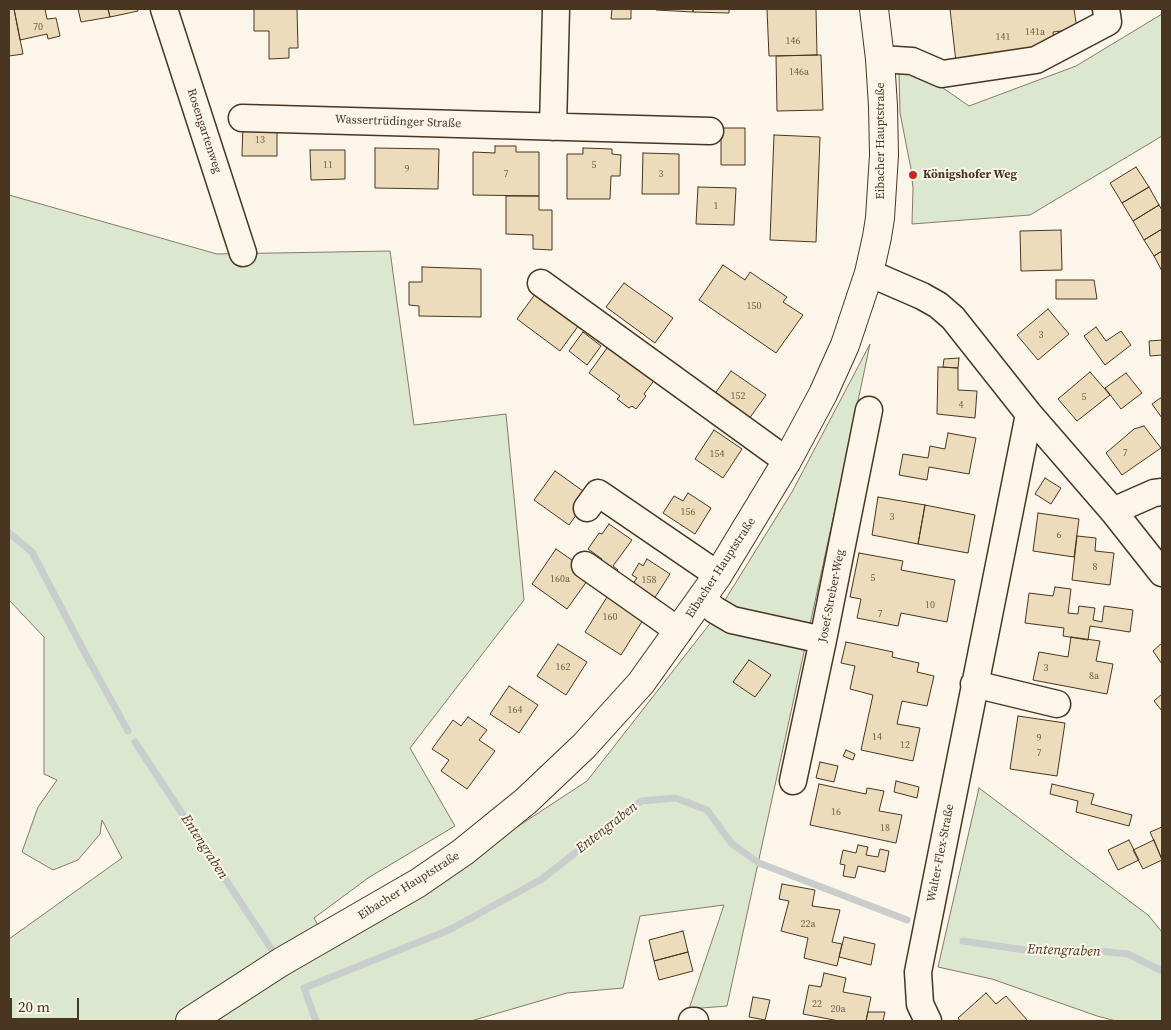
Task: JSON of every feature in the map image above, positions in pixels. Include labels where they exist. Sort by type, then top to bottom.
[{"type":"main road","name":"Eibacher Hauptstraße","points":[[190,1021],[282,962],[426,878],[463,852],[526,801],[584,746],[620,708],[641,683],[718,576],[787,461],[823,394],[845,345],[869,273],[878,237],[883,180],[884,106],[874,9]]},
{"type":"street","name":"Rosengartenweg","points":[[164,9],[243,253]]},
{"type":"street","points":[[553,127],[556,9]]},
{"type":"street","points":[[880,59],[912,60],[942,74],[1036,60],[1108,22],[1106,9]]},
{"type":"street","name":"Wassertrüdinger Straße","points":[[242,118],[710,131]]},
{"type":"street","points":[[869,273],[922,296],[953,318],[1029,414],[1113,511],[1162,573]]},
{"type":"street","points":[[541,283],[787,461]]},
{"type":"street","name":"Josef-Streber-Weg","points":[[793,781],[868,410]]},
{"type":"street","name":"Walter-Flex-Straße","points":[[928,1021],[920,1004],[918,972],[1029,414]]},
{"type":"street","points":[[1113,511],[1154,493],[1162,492]]},
{"type":"street","points":[[586,508],[598,493],[718,576]]},
{"type":"street","points":[[584,565],[679,631]]},
{"type":"street","points":[[702,599],[715,610],[732,620],[823,640]]},
{"type":"street","points":[[974,684],[1057,704]]},
{"type":"green space","points":[[1162,14],[1162,136],[1030,215],[912,224],[913,188],[900,113],[899,73],[920,72],[969,106],[1076,66]]},
{"type":"green space","points":[[9,195],[217,254],[390,251],[414,425],[506,414],[524,600],[410,748],[455,826],[368,878],[314,918],[331,949],[587,781],[712,621],[792,492],[870,344],[727,1006],[689,1009],[724,905],[640,916],[623,988],[567,993],[471,1021],[9,1021],[9,939],[122,858],[102,820],[100,834],[78,860],[53,870],[22,852],[38,807],[57,780],[44,774],[44,637],[9,600]]},
{"type":"green space","points":[[979,788],[1148,915],[1162,932],[1162,1021],[1116,1021],[992,979],[938,967]]},
{"type":"building","points":[[9,9],[14,9],[23,54],[9,56]]},
{"type":"building","points":[[14,9],[45,9],[47,19],[56,18],[60,36],[48,39],[47,34],[20,40]]},
{"type":"building","points":[[78,9],[108,9],[110,17],[81,22]]},
{"type":"building","points":[[108,9],[137,9],[138,11],[110,17]]},
{"type":"building","points":[[254,9],[297,9],[298,48],[289,48],[289,58],[269,59],[269,31],[254,31]]},
{"type":"building","points":[[612,9],[631,9],[631,19],[611,19]]},
{"type":"building","points":[[693,9],[693,12],[656,10]]},
{"type":"building","points":[[693,9],[729,9],[729,13],[693,12]]},
{"type":"building","points":[[767,9],[816,9],[817,55],[769,56]]},
{"type":"building","points":[[950,9],[1074,9],[1077,29],[1053,32],[1054,42],[1038,44],[1039,53],[956,62]]},
{"type":"building","points":[[821,55],[823,110],[777,111],[776,56]]},
{"type":"building","points":[[243,124],[277,125],[277,156],[242,156]]},
{"type":"building","points":[[721,128],[745,128],[745,165],[721,165]]},
{"type":"building","points":[[774,135],[820,137],[816,242],[770,240]]},
{"type":"building","points":[[495,146],[516,146],[516,152],[539,152],[539,196],[473,195],[473,152],[495,153]]},
{"type":"building","points":[[375,148],[439,149],[438,189],[375,188]]},
{"type":"building","points":[[583,148],[612,149],[612,154],[621,155],[620,176],[611,176],[610,199],[567,199],[567,154],[583,154]]},
{"type":"building","points":[[310,150],[345,150],[345,179],[311,180]]},
{"type":"building","points":[[643,153],[679,154],[679,194],[642,194]]},
{"type":"building","points":[[1136,167],[1149,187],[1122,203],[1110,183]]},
{"type":"building","points":[[698,187],[736,188],[734,225],[696,224]]},
{"type":"building","points":[[1149,187],[1159,205],[1133,221],[1122,203]]},
{"type":"building","points":[[506,196],[539,196],[539,210],[552,210],[552,250],[533,249],[533,235],[506,234]]},
{"type":"building","points":[[1159,205],[1162,210],[1162,229],[1144,240],[1133,221]]},
{"type":"building","points":[[1162,229],[1162,251],[1154,256],[1144,240]]},
{"type":"building","points":[[1061,230],[1062,270],[1021,271],[1020,231]]},
{"type":"building","points":[[1162,251],[1162,271],[1154,256]]},
{"type":"building","points":[[723,265],[745,280],[750,272],[787,297],[783,302],[803,315],[776,353],[699,300]]},
{"type":"building","points":[[422,267],[481,269],[481,317],[419,316],[419,306],[409,305],[409,282],[422,282]]},
{"type":"building","points":[[1056,280],[1094,280],[1097,299],[1056,299]]},
{"type":"building","points":[[624,283],[673,318],[655,343],[606,307]]},
{"type":"building","points":[[541,286],[584,318],[560,351],[517,319]]},
{"type":"building","points":[[1048,309],[1069,334],[1038,360],[1017,335]]},
{"type":"building","points":[[1096,327],[1106,341],[1121,331],[1131,345],[1105,365],[1084,336]]},
{"type":"building","points":[[583,332],[601,346],[587,365],[569,351]]},
{"type":"building","points":[[615,337],[661,371],[644,394],[646,396],[636,409],[632,406],[629,408],[617,399],[620,396],[589,373]]},
{"type":"building","points":[[1162,340],[1162,355],[1150,356],[1149,341]]},
{"type":"building","points":[[959,358],[958,368],[943,367],[944,359]]},
{"type":"building","points":[[938,367],[958,368],[958,390],[977,391],[975,418],[937,414]]},
{"type":"building","points":[[731,371],[766,395],[749,419],[714,395]]},
{"type":"building","points":[[1090,372],[1110,395],[1077,421],[1058,399]]},
{"type":"building","points":[[1126,373],[1142,393],[1121,409],[1105,388]]},
{"type":"building","points":[[1162,397],[1162,418],[1152,404]]},
{"type":"building","points":[[1144,426],[1161,448],[1122,475],[1106,453],[1134,429]]},
{"type":"building","points":[[714,430],[742,449],[723,478],[695,459]]},
{"type":"building","points":[[948,433],[976,438],[969,474],[929,467],[927,480],[899,475],[903,454],[928,458],[930,446],[945,449]]},
{"type":"building","points":[[555,471],[590,496],[569,525],[534,500]]},
{"type":"building","points":[[1045,478],[1061,488],[1051,504],[1035,494]]},
{"type":"building","points":[[688,493],[711,508],[695,534],[663,513],[674,496],[683,501]]},
{"type":"building","points":[[878,497],[925,505],[918,544],[872,535]]},
{"type":"building","points":[[925,505],[975,515],[968,553],[918,544]]},
{"type":"building","points":[[1038,513],[1079,519],[1074,557],[1033,551]]},
{"type":"building","points":[[609,524],[632,540],[613,566],[618,570],[613,577],[597,566],[602,559],[588,549],[599,533],[602,534]]},
{"type":"building","points":[[1077,536],[1096,538],[1095,551],[1114,553],[1110,585],[1072,580]]},
{"type":"building","points":[[556,549],[592,574],[567,609],[532,584]]},
{"type":"building","points":[[859,553],[903,561],[901,570],[955,580],[947,622],[901,613],[898,626],[857,618],[861,599],[850,597]]},
{"type":"building","points":[[647,559],[670,574],[654,599],[632,585],[637,578],[632,575],[639,563],[643,566]]},
{"type":"building","points":[[1055,587],[1071,589],[1068,613],[1078,614],[1079,606],[1095,608],[1093,620],[1102,622],[1104,606],[1133,610],[1130,632],[1090,626],[1088,640],[1063,636],[1064,628],[1025,623],[1029,593],[1053,596]]},
{"type":"building","points":[[607,597],[643,620],[621,655],[585,632]]},
{"type":"building","points":[[1071,637],[1100,641],[1096,661],[1113,664],[1107,694],[1033,680],[1039,652],[1068,657]]},
{"type":"building","points":[[846,642],[893,652],[892,657],[919,663],[917,672],[934,676],[927,706],[902,701],[897,724],[920,728],[913,761],[861,750],[873,695],[850,689],[855,666],[841,663]]},
{"type":"building","points":[[1162,643],[1162,664],[1153,651]]},
{"type":"building","points":[[558,644],[587,662],[566,695],[537,676]]},
{"type":"building","points":[[749,660],[771,675],[755,697],[733,682]]},
{"type":"building","points":[[509,686],[538,705],[519,733],[490,714]]},
{"type":"building","points":[[1162,694],[1162,711],[1154,701]]},
{"type":"building","points":[[1018,716],[1065,723],[1057,776],[1010,769]]},
{"type":"building","points":[[468,717],[487,730],[479,740],[495,751],[467,789],[441,771],[449,760],[432,749],[453,720],[461,726]]},
{"type":"building","points":[[846,750],[855,754],[853,760],[843,756]]},
{"type":"building","points":[[820,762],[838,766],[834,782],[816,778]]},
{"type":"building","points":[[896,781],[919,787],[917,798],[894,792]]},
{"type":"building","points":[[819,784],[866,794],[867,788],[884,791],[879,811],[902,815],[896,843],[810,825]]},
{"type":"building","points":[[1052,784],[1094,794],[1091,804],[1132,815],[1129,826],[1076,812],[1078,801],[1050,794]]},
{"type":"building","points":[[1162,827],[1162,859],[1150,832]]},
{"type":"building","points":[[1129,840],[1139,860],[1118,870],[1108,850]]},
{"type":"building","points":[[1154,840],[1162,860],[1143,869],[1133,850]]},
{"type":"building","points":[[858,845],[868,847],[866,855],[878,857],[880,849],[889,851],[885,872],[858,866],[855,878],[843,876],[845,865],[840,864],[843,850],[856,853]]},
{"type":"building","points":[[782,884],[815,890],[812,906],[840,910],[832,942],[842,944],[837,966],[804,958],[808,938],[781,931],[789,901],[779,899]]},
{"type":"building","points":[[683,931],[688,952],[654,961],[649,940]]},
{"type":"building","points":[[844,937],[875,944],[871,965],[839,957]]},
{"type":"building","points":[[688,952],[693,971],[659,980],[654,961]]},
{"type":"building","points":[[824,973],[846,978],[843,992],[871,997],[866,1021],[839,1021],[803,1014],[809,985],[821,987]]},
{"type":"building","points":[[986,993],[996,1004],[1006,996],[1028,1021],[960,1021],[958,1018]]},
{"type":"building","points":[[753,997],[770,1000],[765,1020],[749,1017]]},
{"type":"building","points":[[868,1012],[885,1012],[883,1021],[866,1021]]},
{"type":"waterway","name":"Entengraben","points":[[9,533],[32,552],[128,731]]},
{"type":"waterway","name":"Entengraben","points":[[135,742],[274,953]]},
{"type":"waterway","name":"Entengraben","points":[[316,1021],[304,988],[449,930],[542,879],[641,801],[676,798],[707,810],[732,844],[759,863],[907,920]]},
{"type":"waterway","name":"Entengraben","points":[[963,941],[1032,951],[1079,949],[1128,954],[1162,971]]},
{"type":"place","name":"Königshofer Weg","points":[[913,175]]}]
